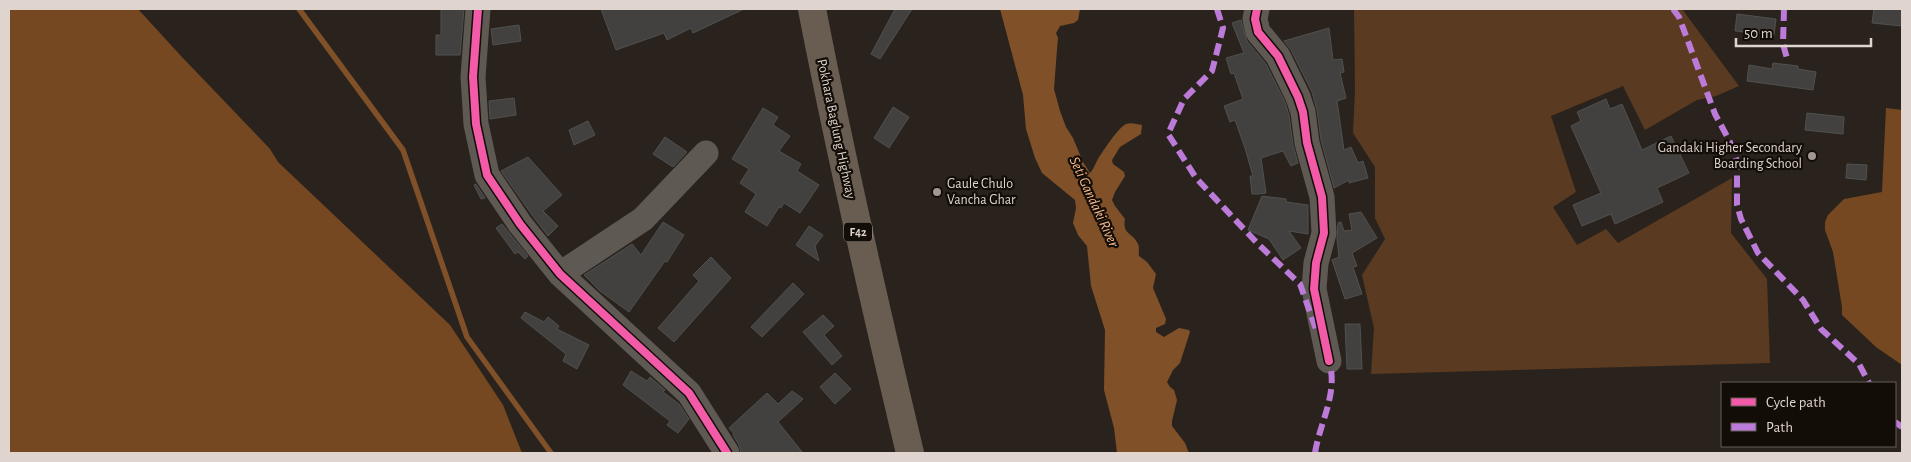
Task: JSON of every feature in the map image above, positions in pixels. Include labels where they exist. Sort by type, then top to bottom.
[{"type":"highway","name":"Pokhara Baglung Highway","points":[[812,9],[849,192],[910,453]]},
{"type":"street","points":[[478,9],[473,78],[476,124],[487,175],[520,224],[560,274],[690,393],[726,453]]},
{"type":"street","points":[[1257,9],[1255,19],[1258,32],[1278,56],[1298,97],[1303,112],[1307,143],[1322,197],[1324,233],[1316,263],[1314,289],[1329,361]]},
{"type":"street","points":[[560,274],[643,220],[706,153]]},
{"type":"shaded area","points":[[9,9],[138,9],[270,149],[278,162],[450,325],[503,405],[522,453],[9,453]]},
{"type":"shaded area","points":[[1354,9],[1682,9],[1739,86],[1716,96],[1697,100],[1645,130],[1623,86],[1551,116],[1576,192],[1553,207],[1577,245],[1606,229],[1618,243],[1732,178],[1731,233],[1767,279],[1770,363],[1371,374],[1374,328],[1362,275],[1385,239],[1375,218],[1375,167],[1353,133],[1355,90]]},
{"type":"shaded area","points":[[1886,108],[1902,110],[1902,365],[1876,347],[1842,315],[1833,252],[1825,230],[1825,222],[1828,215],[1844,199],[1882,192]]},
{"type":"water","name":"Seti Gandaki River","points":[[1000,9],[1080,9],[1078,20],[1074,23],[1060,26],[1056,33],[1058,38],[1054,89],[1066,127],[1090,173],[1107,145],[1123,126],[1130,123],[1142,125],[1141,134],[1120,147],[1112,160],[1113,164],[1124,172],[1125,176],[1112,200],[1125,219],[1126,231],[1138,244],[1139,256],[1147,262],[1156,274],[1153,288],[1166,319],[1165,324],[1156,328],[1156,332],[1164,337],[1179,328],[1189,330],[1190,332],[1180,363],[1173,370],[1167,382],[1174,390],[1177,400],[1172,426],[1185,443],[1189,453],[1117,453],[1114,428],[1104,390],[1105,330],[1091,286],[1087,246],[1078,235],[1073,223],[1076,208],[1075,200],[1042,173],[1035,158],[1026,129],[1023,95]]},
{"type":"building","points":[[441,9],[464,9],[460,55],[436,55],[436,35],[441,35]]},
{"type":"building","points":[[601,9],[744,9],[693,33],[691,28],[667,40],[664,33],[616,50]]},
{"type":"building","points":[[895,9],[912,9],[880,59],[871,54]]},
{"type":"building","points":[[1874,9],[1902,9],[1902,26],[1872,23]]},
{"type":"building","points":[[1737,14],[1776,19],[1774,35],[1735,31]]},
{"type":"building","points":[[1241,20],[1247,41],[1266,64],[1285,102],[1298,163],[1291,166],[1283,151],[1261,158],[1266,193],[1258,194],[1252,194],[1250,176],[1253,176],[1245,148],[1235,120],[1230,122],[1224,106],[1243,99],[1234,73],[1231,74],[1226,58],[1244,53],[1232,23]]},
{"type":"building","points":[[519,25],[521,41],[493,45],[491,29]]},
{"type":"building","points":[[1329,28],[1333,60],[1342,59],[1344,72],[1340,73],[1346,98],[1337,101],[1344,150],[1351,147],[1358,163],[1363,161],[1368,178],[1349,183],[1349,180],[1334,188],[1321,140],[1317,110],[1312,92],[1291,50],[1284,41]]},
{"type":"building","points":[[1773,63],[1798,66],[1798,69],[1816,72],[1813,90],[1747,81],[1749,65],[1772,69]]},
{"type":"building","points":[[514,98],[516,115],[490,119],[489,101]]},
{"type":"building","points":[[1606,99],[1610,109],[1622,104],[1642,150],[1671,136],[1689,173],[1657,188],[1663,202],[1615,224],[1611,214],[1582,226],[1573,205],[1601,193],[1571,126],[1581,121],[1577,112]]},
{"type":"building","points":[[893,107],[909,117],[889,148],[874,138]]},
{"type":"building","points":[[763,108],[778,117],[773,125],[790,136],[779,151],[801,164],[797,171],[819,185],[800,213],[784,203],[781,208],[779,207],[767,226],[745,212],[756,194],[740,183],[749,169],[732,159]]},
{"type":"building","points":[[1807,113],[1844,117],[1843,134],[1805,130]]},
{"type":"building","points":[[588,121],[595,135],[574,145],[569,130]]},
{"type":"building","points":[[665,137],[687,152],[673,167],[653,154]]},
{"type":"building","points":[[528,157],[562,195],[543,211],[558,226],[548,236],[501,171]]},
{"type":"building","points":[[1847,164],[1867,165],[1866,180],[1846,178]]},
{"type":"building","points":[[476,184],[485,198],[481,199],[474,185]]},
{"type":"building","points":[[1262,196],[1286,199],[1286,202],[1308,205],[1308,234],[1289,231],[1301,248],[1283,260],[1269,239],[1248,230]]},
{"type":"building","points":[[1361,212],[1377,238],[1352,253],[1357,266],[1353,267],[1362,294],[1345,299],[1332,260],[1339,257],[1338,223],[1341,222],[1344,231],[1352,230],[1349,214]]},
{"type":"building","points":[[663,222],[684,235],[667,262],[665,261],[629,312],[600,291],[584,275],[632,244],[641,255]]},
{"type":"building","points":[[502,224],[528,256],[525,259],[518,252],[515,254],[496,228]]},
{"type":"building","points":[[809,226],[823,235],[815,246],[819,261],[796,245]]},
{"type":"building","points":[[711,257],[731,278],[674,342],[658,328],[699,281],[693,275]]},
{"type":"building","points":[[793,283],[804,294],[762,337],[751,327]]},
{"type":"building","points":[[525,312],[544,322],[548,317],[559,326],[557,329],[589,345],[577,369],[563,361],[566,354],[521,318]]},
{"type":"building","points":[[823,315],[834,326],[824,335],[842,356],[832,365],[803,332]]},
{"type":"building","points":[[1345,324],[1360,324],[1362,369],[1347,369]]},
{"type":"building","points":[[631,371],[647,381],[650,377],[665,390],[663,392],[679,404],[689,419],[678,433],[667,425],[670,421],[623,385]]},
{"type":"building","points":[[835,373],[851,389],[835,404],[820,387]]},
{"type":"building","points":[[792,391],[803,399],[778,422],[803,453],[741,453],[734,434],[729,428],[767,393],[778,404]]},
{"type":"waterway","points":[[299,9],[403,150],[467,337],[551,453]]},
{"type":"marked path","points":[[1217,9],[1223,28],[1212,71],[1184,99],[1168,134],[1196,178],[1257,243],[1300,284],[1316,329]]},
{"type":"marked path","points":[[1673,9],[1679,17],[1715,114],[1729,140],[1737,161],[1737,205],[1741,219],[1758,253],[1803,300],[1821,329],[1859,364],[1868,382]]},
{"type":"marked path","points":[[1784,9],[1783,44],[1788,62]]},
{"type":"marked path","points":[[1315,453],[1331,393],[1331,368],[1327,356]]},
{"type":"marked path","points":[[1896,423],[1902,427]]},
{"type":"cycle path","points":[[478,9],[473,77],[476,124],[487,175],[520,224],[560,274],[689,393],[727,453]]},
{"type":"cycle path","points":[[1257,9],[1255,19],[1258,32],[1278,56],[1298,97],[1303,112],[1307,143],[1322,197],[1324,233],[1316,263],[1314,289],[1329,361]]},
{"type":"place","name":"Gandaki Higher Secondary Boarding School","points":[[1812,156]]},
{"type":"place","name":"Gaule Chulo Vancha Ghar","points":[[937,192]]}]
